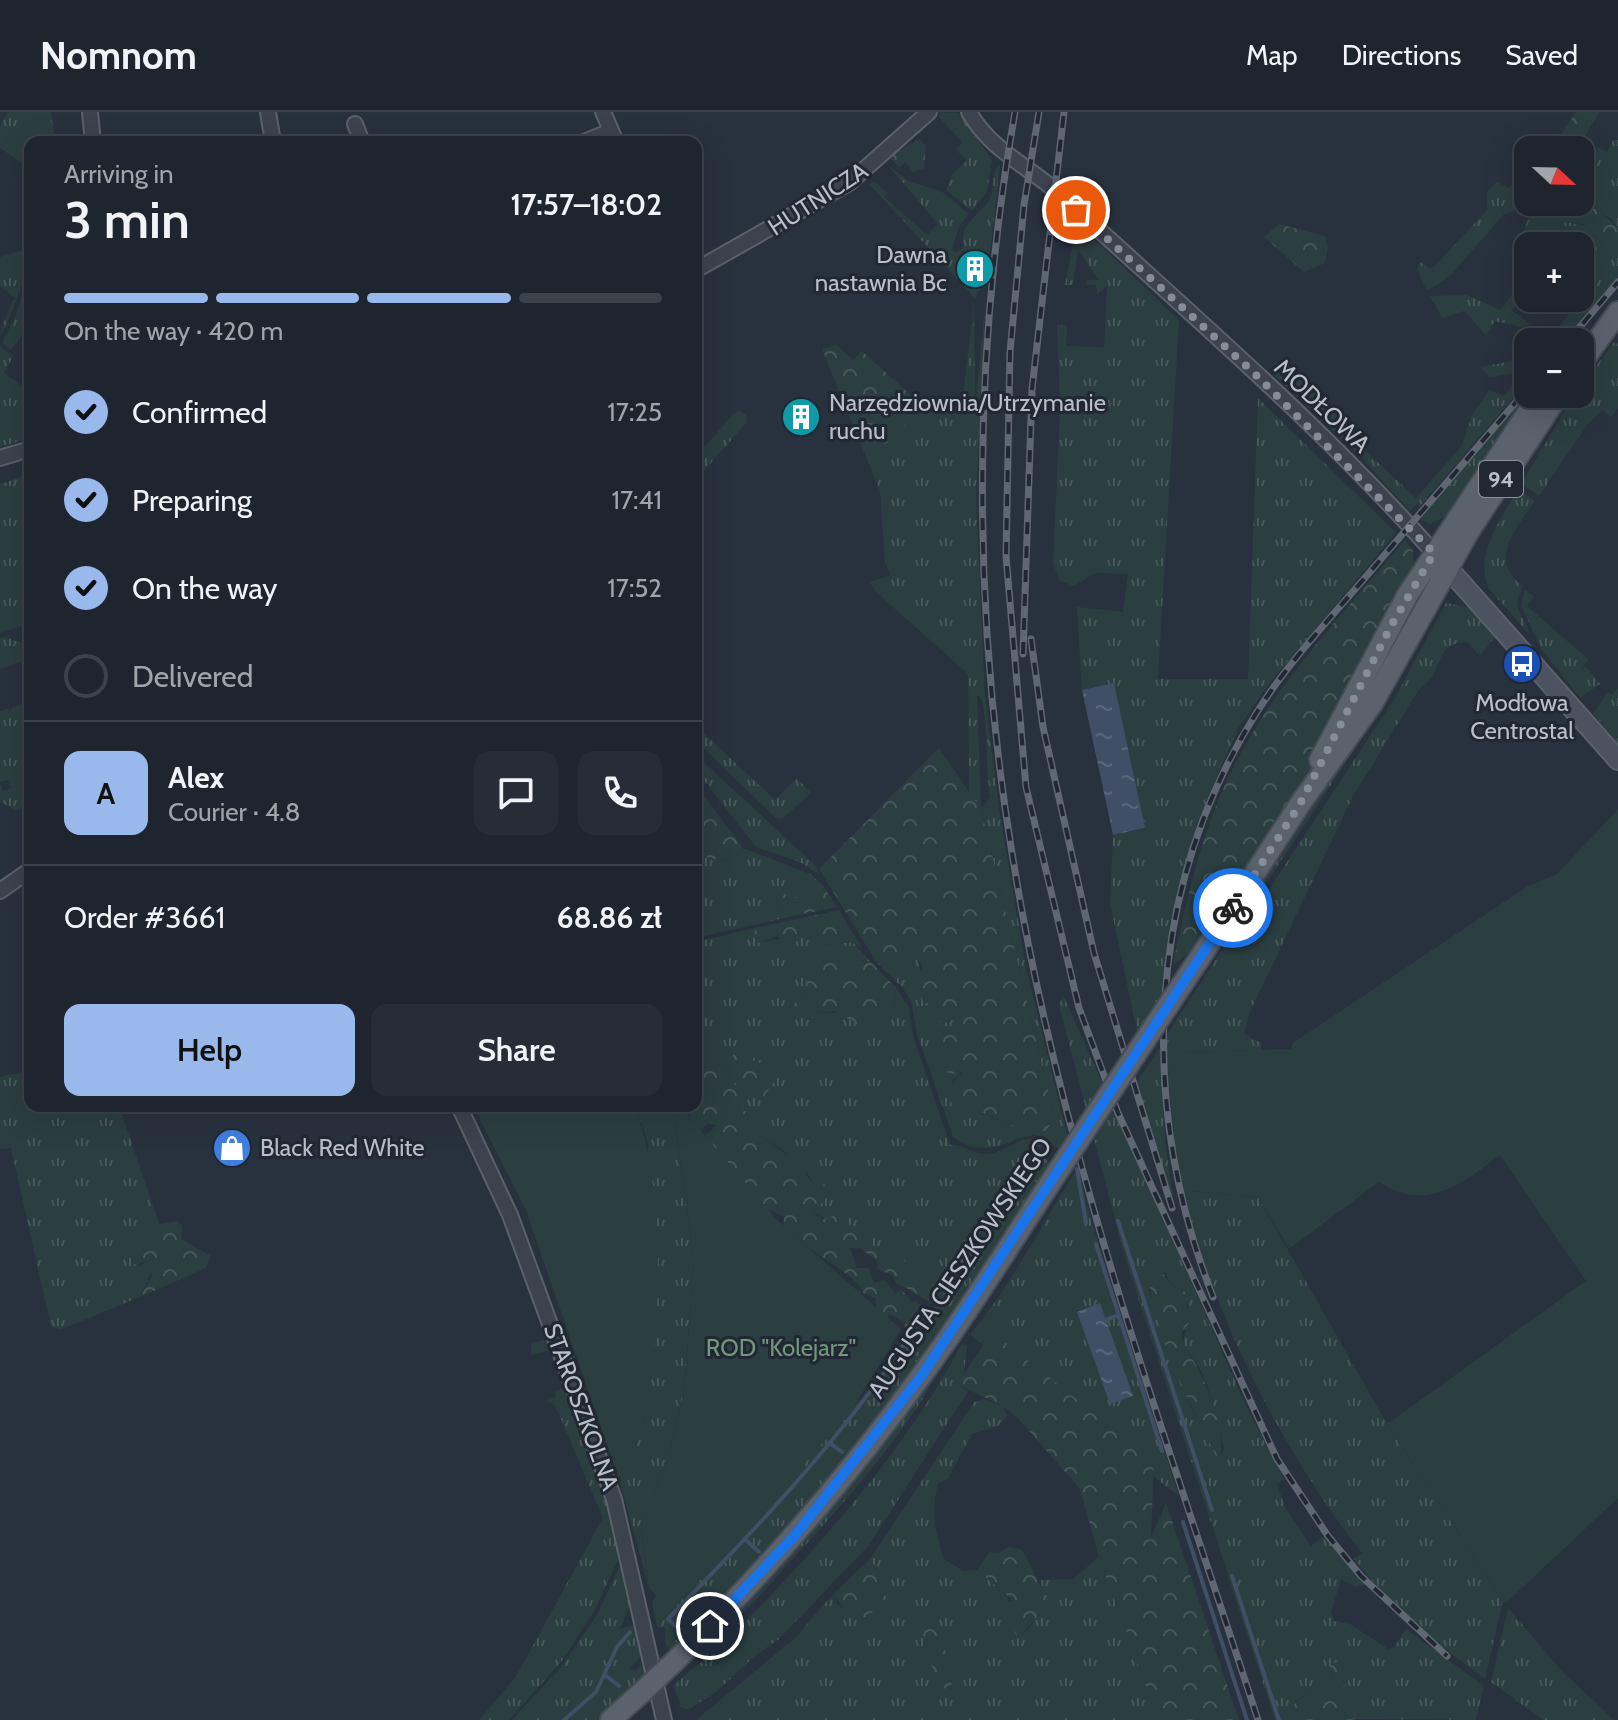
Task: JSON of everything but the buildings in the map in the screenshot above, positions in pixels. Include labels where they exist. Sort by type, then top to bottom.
[{"type":"main road","points":[[1594,329],[1618,301]]},
{"type":"main road","points":[[1594,345],[1618,312]]},
{"type":"main road","name":"AUGUSTA CIESZKOWSKIEGO","points":[[611,1720],[766,1569],[869,1445],[946,1341],[1300,804],[1372,704],[1441,560],[1532,408]]},
{"type":"main road","name":"AUGUSTA CIESZKOWSKIEGO","points":[[1441,560],[1549,408]]},
{"type":"street","points":[[90,112],[92,136]]},
{"type":"street","points":[[268,112],[272,136]]},
{"type":"street","points":[[603,112],[613,136]]},
{"type":"street","name":"HUTNICZA","points":[[702,267],[849,183],[929,112]]},
{"type":"street","name":"MODŁOWA","points":[[969,112],[992,144],[1061,195],[1254,373],[1441,560],[1618,760]]},
{"type":"street","points":[[355,124],[360,136]]},
{"type":"street","points":[[0,458],[24,451]]},
{"type":"street","points":[[0,891],[24,874]]},
{"type":"street","name":"STAROSZKOLNA","points":[[462,1112],[510,1215],[614,1499],[664,1720]]},
{"type":"green space","points":[[8,112],[51,112],[54,136],[24,136],[24,165],[0,148],[0,126]]},
{"type":"green space","points":[[940,112],[958,113],[992,160],[987,192],[972,211],[946,190],[952,175],[967,160],[956,150],[962,142],[939,117]]},
{"type":"green space","points":[[1576,112],[1599,112],[1585,136],[1560,136]]},
{"type":"green space","points":[[920,139],[926,146],[924,168],[913,172],[905,162],[899,168],[889,156]]},
{"type":"green space","points":[[1613,140],[1618,140],[1618,227],[1611,218],[1602,214],[1600,198],[1594,196],[1596,160],[1607,152]]},
{"type":"green space","points":[[1598,147],[1607,152],[1597,160],[1594,177],[1594,153]]},
{"type":"green space","points":[[887,164],[908,181],[941,191],[969,214],[959,226],[952,250],[956,253],[964,246],[967,226],[990,199],[995,171],[1000,165],[990,253],[969,253],[967,284],[982,286],[975,298],[869,184],[874,181],[887,193],[884,197],[927,235],[938,224]]},
{"type":"green space","points":[[1497,182],[1509,188],[1514,183],[1514,210],[1503,215],[1451,275],[1427,291],[1417,269],[1421,262],[1430,269],[1436,265],[1487,210],[1487,192]]},
{"type":"green space","points":[[1594,196],[1600,198],[1602,214],[1618,227],[1618,244],[1598,254],[1594,248],[1594,232],[1585,232],[1584,224],[1557,221],[1553,216],[1594,216]]},
{"type":"green space","points":[[1529,216],[1553,216],[1557,221],[1584,225],[1593,232],[1523,232]]},
{"type":"green space","points":[[1077,223],[1179,320],[1158,679],[1248,679],[1258,398],[1396,533],[1269,684],[1239,727],[1209,794],[1185,864],[1171,929],[1162,1000],[1138,1036],[1110,903],[1113,835],[1145,829],[1114,683],[1082,690],[1077,607],[1123,612],[1128,574],[1095,573],[1074,586],[1060,581],[1053,564],[1060,408],[1057,325],[1067,326],[1066,346],[1104,347],[1107,286],[1097,295],[1096,285],[1086,285],[1087,280],[1099,280],[1078,250],[1073,285],[1065,285]]},
{"type":"green space","points":[[1279,224],[1325,236],[1328,246],[1325,263],[1304,272],[1264,237]]},
{"type":"green space","points":[[1594,233],[1609,245],[1618,244],[1618,277],[1594,305]]},
{"type":"green space","points":[[24,250],[24,278],[0,337],[15,298],[0,286],[0,257]]},
{"type":"green space","points":[[24,287],[24,333],[11,350],[2,343],[16,315]]},
{"type":"green space","points":[[1514,292],[1512,310],[1530,324],[1521,327],[1495,321],[1486,335],[1464,311],[1442,318],[1430,296],[1466,295],[1501,310]]},
{"type":"green space","points":[[986,297],[976,501],[985,695],[999,809],[1026,968],[1069,1142],[1063,1142],[1062,1149],[1046,1144],[1036,1149],[938,1286],[919,1273],[908,1274],[871,1245],[870,1235],[813,1213],[829,1193],[823,1185],[818,1191],[808,1174],[798,1170],[783,1150],[757,1134],[740,1110],[733,1081],[760,1063],[743,1059],[726,1070],[710,1057],[702,1056],[702,941],[755,928],[755,943],[807,934],[826,945],[853,942],[871,962],[860,960],[808,988],[788,1009],[822,1019],[816,1013],[894,1011],[896,988],[909,1008],[913,1036],[950,1145],[987,1154],[1029,1138],[1049,1138],[1033,1135],[1034,1130],[1055,1120],[981,809],[969,792],[968,674],[875,591],[870,582],[891,575],[885,563],[880,491],[866,457],[897,436],[922,405],[962,405],[974,303],[975,409]],"holes":[[[977,696],[981,697],[983,709],[990,797],[981,809]]]},
{"type":"green space","points":[[1570,312],[1588,312],[1574,328],[1558,328]]},
{"type":"green space","points":[[1615,341],[1618,344],[1618,408],[1611,417],[1602,410],[1587,425],[1539,496],[1521,484],[1567,408],[1594,408],[1594,369]]},
{"type":"green space","points":[[836,344],[853,360],[862,351],[922,405],[897,436],[866,457],[822,349]]},
{"type":"green space","points":[[0,346],[13,356],[4,373],[24,388],[24,440],[0,447]]},
{"type":"green space","points":[[1514,361],[1514,373],[1490,377],[1480,367]]},
{"type":"green space","points":[[1274,362],[1284,372],[1288,368],[1352,427],[1347,434],[1416,498],[1461,447],[1472,415],[1489,390],[1504,396],[1514,384],[1514,397],[1419,507],[1417,503],[1410,511],[1358,454],[1273,374]]},
{"type":"green space","points":[[1515,408],[1523,408],[1487,456],[1448,518],[1430,524],[1420,519]]},
{"type":"green space","points":[[740,411],[746,415],[747,422],[702,473],[702,450],[734,413]]},
{"type":"green space","points":[[24,476],[24,625],[0,633],[0,484]]},
{"type":"green space","points":[[1518,489],[1535,501],[1520,522],[1506,554],[1512,575],[1522,586],[1517,606],[1530,635],[1489,589],[1485,576],[1487,550]]},
{"type":"green space","points":[[1405,540],[1413,551],[1414,564],[1306,780],[1198,946],[1173,965],[1208,828],[1242,751],[1297,668]]},
{"type":"green space","points":[[1525,589],[1534,597],[1527,606],[1588,659],[1582,668],[1586,667],[1600,684],[1580,698],[1542,650],[1521,606]]},
{"type":"green space","points":[[1446,603],[1468,607],[1495,637],[1480,656],[1467,642],[1447,648],[1432,677],[1418,691],[1353,796],[1250,1012],[1244,1034],[1261,1043],[1261,1050],[1181,1052],[1165,1082],[1165,1037],[1228,941],[1251,917],[1395,698]]},
{"type":"green space","points":[[0,638],[24,644],[24,660],[0,669]]},
{"type":"green space","points":[[1402,663],[1407,665],[1389,697],[1246,914],[1226,934]]},
{"type":"green space","points":[[1618,688],[1618,744],[1593,713],[1608,692],[1612,695]]},
{"type":"green space","points":[[24,704],[24,807],[16,810],[0,802],[0,783],[3,791],[11,788],[8,780],[0,782],[0,711],[8,709],[10,712],[11,708]]},
{"type":"green space","points":[[702,732],[775,800],[797,778],[811,793],[782,819],[776,818],[702,747]]},
{"type":"green space","points":[[939,748],[981,809],[1055,1120],[1045,1131],[1034,1130],[1033,1135],[1016,1139],[1017,1128],[983,1113],[967,1116],[963,1106],[954,1108],[946,1092],[963,1071],[952,1074],[935,1067],[942,1037],[961,1026],[953,1017],[941,1026],[937,1009],[922,1000],[923,990],[913,987],[922,967],[918,959],[896,967],[877,963],[819,869]]},
{"type":"green space","points":[[702,761],[816,866],[820,875],[800,862],[756,847],[702,778]]},
{"type":"green space","points":[[702,793],[743,848],[734,860],[706,859],[709,849],[702,844]]},
{"type":"green space","points":[[1618,809],[1618,1498],[1505,1604],[1387,1424],[1586,1281],[1500,1155],[1457,1185],[1427,1195],[1396,1191],[1379,1182],[1289,1249],[1258,1197],[1192,1191],[1184,1208],[1171,1149],[1165,1082],[1181,1052],[1291,1049],[1293,1043],[1528,886],[1557,874]]},
{"type":"green space","points":[[702,842],[709,849],[706,859],[734,860],[743,848],[810,874],[802,884],[809,892],[801,900],[782,894],[777,905],[793,916],[702,937]]},
{"type":"green space","points":[[810,874],[824,887],[837,907],[793,916],[777,905],[782,893],[801,899],[808,892],[802,884]]},
{"type":"green space","points":[[839,910],[863,950],[853,942],[826,945],[807,934],[791,945],[777,936],[755,944],[755,928]]},
{"type":"green space","points":[[851,949],[860,960],[871,962],[896,988],[894,1011],[865,1029],[835,1011],[817,1013],[823,1021],[788,1010],[808,988],[806,972],[820,953],[831,952],[838,960]]},
{"type":"green space","points":[[918,959],[923,990],[937,1009],[941,1026],[954,1017],[962,1027],[963,1070],[952,1082],[954,1108],[963,1106],[1018,1128],[1016,1139],[1000,1146],[984,1148],[968,1145],[953,1136],[917,1034],[911,1001],[903,988],[877,963],[896,967]]},
{"type":"green space","points":[[1063,995],[1249,1412],[1284,1479],[1277,1484],[1285,1507],[1311,1546],[1325,1535],[1365,1584],[1355,1587],[1341,1579],[1331,1613],[1334,1621],[1350,1624],[1388,1649],[1394,1647],[1406,1629],[1484,1686],[1476,1720],[1354,1719],[1344,1714],[1354,1702],[1338,1695],[1342,1691],[1334,1672],[1325,1690],[1308,1692],[1294,1703],[1299,1720],[1275,1720],[1124,1254],[1059,1005]],"holes":[[[1164,1272],[1173,1286],[1185,1292],[1188,1307],[1183,1345],[1199,1368],[1210,1394],[1224,1449],[1219,1460],[1191,1407],[1149,1290]]]},
{"type":"green space","points":[[1160,1048],[1165,1142],[1174,1203],[1134,1086]]},
{"type":"green space","points":[[734,1053],[760,1063],[774,1082],[761,1101],[734,1082],[740,1110],[763,1116],[757,1134],[791,1159],[818,1191],[824,1184],[829,1193],[813,1213],[823,1219],[844,1213],[848,1224],[870,1235],[871,1245],[902,1253],[908,1274],[919,1273],[950,1294],[943,1307],[930,1302],[897,1285],[892,1275],[877,1269],[877,1261],[861,1249],[850,1248],[857,1268],[869,1268],[874,1283],[885,1280],[895,1293],[902,1290],[913,1303],[916,1300],[921,1306],[920,1313],[927,1315],[932,1324],[929,1338],[921,1340],[909,1335],[902,1321],[890,1314],[886,1318],[876,1310],[875,1298],[863,1293],[854,1280],[797,1237],[791,1243],[783,1231],[784,1217],[769,1209],[762,1211],[699,1141],[717,1125],[707,1124],[697,1132],[689,1124],[691,1112],[702,1112],[702,1056],[710,1057],[726,1070]]},
{"type":"green space","points":[[24,1071],[24,1112],[121,1112],[160,1226],[152,1228],[139,1266],[150,1260],[152,1253],[155,1265],[140,1297],[60,1330],[51,1327],[11,1148],[0,1149],[0,1077]]},
{"type":"green space","name":"ROD \"Kolejarz\"","points":[[476,1112],[637,1112],[652,1178],[658,1261],[657,1304],[655,1345],[644,1420],[620,1482],[525,1208]]},
{"type":"green space","points":[[637,1112],[674,1112],[694,1261],[684,1392],[666,1465],[641,1527],[649,1588],[620,1482],[644,1422],[648,1142]]},
{"type":"green space","name":"ROD \"Kolejarz\"","points":[[674,1112],[685,1112],[776,1219],[901,1329],[850,1413],[657,1627],[652,1602],[656,1595],[649,1588],[641,1527],[666,1465],[684,1392],[694,1261]]},
{"type":"green space","points":[[1035,1153],[1053,1164],[922,1357],[780,1537],[673,1651],[666,1646],[665,1628],[657,1627],[912,1341]]},
{"type":"green space","points":[[1078,1168],[1090,1217],[1179,1496],[1153,1476],[1154,1461],[993,1333],[983,1345],[970,1335],[1013,1274]]},
{"type":"green space","points":[[1191,1191],[1258,1197],[1387,1424],[1503,1601],[1485,1679],[1415,1624],[1354,1559],[1362,1553],[1298,1461],[1261,1395],[1229,1328],[1184,1206]]},
{"type":"green space","points":[[177,1221],[182,1226],[182,1240],[211,1256],[206,1268],[140,1297],[151,1277],[154,1257],[152,1254],[150,1260],[132,1265],[136,1246],[148,1226]]},
{"type":"green space","points":[[1158,1267],[1173,1286],[1185,1292],[1189,1323],[1182,1332],[1183,1345],[1198,1369],[1212,1402],[1221,1435],[1219,1462],[1165,1344],[1151,1294],[1148,1269]]},
{"type":"green space","points":[[992,1332],[1154,1461],[1151,1538],[1166,1503],[1239,1720],[1158,1720],[1099,1557],[1080,1489],[1016,1416],[957,1384]]},
{"type":"green space","points":[[546,1340],[554,1346],[610,1507],[621,1554],[594,1611],[561,1662],[509,1720],[479,1720],[515,1678],[603,1518],[555,1405],[546,1401],[556,1397],[555,1391],[563,1388],[550,1350],[531,1355],[531,1343]]},
{"type":"green space","points":[[962,1344],[967,1345],[964,1374],[958,1384],[968,1391],[869,1545],[779,1639],[756,1655],[716,1692],[688,1710],[678,1706],[681,1704],[673,1686],[729,1638],[826,1535],[886,1462]]},
{"type":"green space","points":[[947,1355],[915,1411],[853,1492],[748,1608],[703,1646],[830,1508]]},
{"type":"green space","points":[[984,1399],[1004,1407],[1007,1416],[998,1426],[972,1434],[948,1478],[938,1484],[934,1504],[935,1523],[944,1559],[963,1571],[977,1570],[1002,1592],[1015,1612],[1022,1636],[1042,1611],[1041,1580],[1073,1579],[1099,1557],[1158,1720],[696,1720],[795,1638],[833,1594],[837,1604],[848,1611],[882,1578],[870,1559],[974,1402]]},
{"type":"green space","points":[[1009,1547],[1022,1550],[1044,1593],[1055,1605],[1042,1611],[1018,1639],[1005,1608],[1012,1600],[977,1570],[990,1552],[998,1553]]},
{"type":"green space","points":[[870,1559],[882,1578],[888,1608],[876,1609],[867,1617],[850,1617],[833,1594]]},
{"type":"green space","points":[[619,1567],[626,1569],[632,1600],[620,1629],[631,1625],[635,1627],[641,1657],[629,1669],[636,1670],[641,1665],[648,1675],[599,1720],[512,1720],[563,1665],[598,1613]]},
{"type":"green space","points":[[1508,1608],[1561,1670],[1614,1720],[1543,1720],[1491,1682]]},
{"type":"green space","points":[[927,1615],[945,1634],[944,1650],[960,1657],[959,1679],[945,1689],[933,1673],[931,1663],[937,1659],[928,1655],[921,1632]]},
{"type":"green space","points":[[1340,1662],[1347,1667],[1348,1682],[1339,1695],[1354,1702],[1344,1714],[1356,1720],[1299,1720],[1294,1704],[1308,1692],[1325,1690],[1334,1673],[1329,1670],[1331,1663]]},
{"type":"water","points":[[1114,683],[1145,828],[1113,835],[1082,690]]},
{"type":"water","points":[[1100,1303],[1133,1396],[1110,1404],[1077,1312]]},
{"type":"waterway","points":[[945,1282],[1032,1152],[1045,1161]]},
{"type":"waterway","points":[[1077,1169],[1086,1223]]},
{"type":"waterway","points":[[1018,1173],[1029,1179]]},
{"type":"waterway","points":[[1118,1221],[1212,1510]]},
{"type":"waterway","points":[[1096,1244],[1162,1451]]},
{"type":"waterway","points":[[967,1250],[979,1258]]},
{"type":"waterway","points":[[960,1260],[973,1268]]},
{"type":"waterway","points":[[1105,1320],[1117,1316]]},
{"type":"waterway","points":[[680,1630],[668,1619],[763,1520],[823,1451],[906,1341]]},
{"type":"waterway","points":[[904,1345],[917,1354]]},
{"type":"waterway","points":[[830,1443],[842,1452]]},
{"type":"waterway","points":[[1183,1522],[1247,1720]]},
{"type":"waterway","points":[[746,1540],[759,1552]]},
{"type":"waterway","points":[[1232,1576],[1279,1720]]},
{"type":"waterway","points":[[564,1720],[596,1692],[617,1647],[630,1632]]},
{"type":"waterway","points":[[605,1675],[619,1686]]},
{"type":"railway","points":[[1015,112],[991,296],[982,482],[990,669],[1012,853],[1032,964],[1086,1183],[1152,1399],[1258,1720]]},
{"type":"railway","points":[[1039,112],[1024,205],[1010,352],[1006,556],[1026,787],[1079,1008],[1118,1113],[1277,1459],[1328,1536],[1361,1576],[1447,1656]]},
{"type":"railway","points":[[1023,654],[1032,389],[1064,112]]},
{"type":"railway","points":[[1579,328],[1618,282]]},
{"type":"railway","points":[[1213,1297],[1189,1224],[1172,1149],[1164,1074],[1165,999],[1174,924],[1192,851],[1220,780],[1257,712],[1281,677],[1514,404]]},
{"type":"railway","points":[[1031,639],[1043,727],[1094,953],[1172,1208]]},
{"type":"way so far","points":[[1076,210],[1254,373],[1398,513],[1434,553],[1407,596],[1300,804],[1233,908]]},
{"type":"place","name":"Dawna nastawnia Bc","points":[[975,269]]},
{"type":"place","name":"Narzędziownia/Utrzymanie ruchu","points":[[801,417]]},
{"type":"place","name":"Modłowa Centrostal","points":[[1522,664]]},
{"type":"place","name":"Black Red White","points":[[232,1148]]},
{"type":"route","points":[[710,1626],[832,1492],[922,1375],[1233,908]]}]
